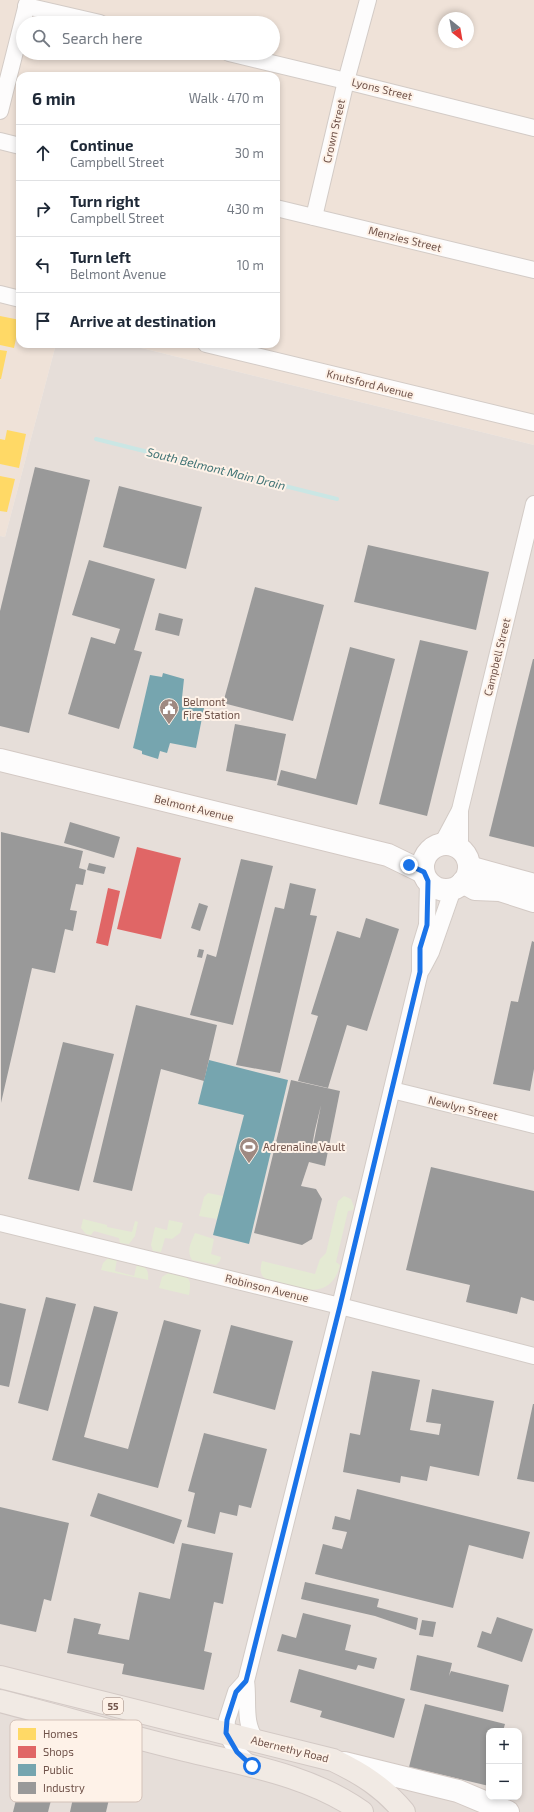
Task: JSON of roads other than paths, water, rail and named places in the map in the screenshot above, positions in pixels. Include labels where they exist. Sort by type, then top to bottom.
[{"type":"main road","name":"Belmont Avenue","points":[[0,760],[388,855],[534,885]]},
{"type":"main road","name":"Belmont Avenue","points":[[446,867],[475,889],[500,890],[534,901]]},
{"type":"main road","name":"Abernethy Road","points":[[0,1677],[458,1791],[508,1812]]},
{"type":"main road","name":"55","points":[[0,1701],[74,1720]]},
{"type":"main road","name":"55","points":[[142,1738],[299,1779],[344,1799],[362,1812]]},
{"type":"main road","name":"55","points":[[333,1760],[377,1784],[404,1812]]},
{"type":"main road","name":"Abernethy Road","points":[[479,1812],[508,1812]]},
{"type":"street","name":"Crown Street","points":[[314,217],[346,80],[368,0]]},
{"type":"street","points":[[22,16],[27,3],[74,16]]},
{"type":"street","points":[[0,111],[6,56],[16,31]]},
{"type":"street","name":"Lyons Street","points":[[259,60],[346,80],[534,128]]},
{"type":"street","points":[[0,141],[16,145]]},
{"type":"street","name":"Menzies Street","points":[[280,209],[534,270]]},
{"type":"street","points":[[0,294],[16,298]]},
{"type":"street","name":"Knutsford Avenue","points":[[223,348],[534,423]]},
{"type":"street","name":"Campbell Street","points":[[420,972],[431,952],[446,867],[534,504]]},
{"type":"street","name":"Campbell Street","points":[[256,1740],[251,1733],[246,1714],[248,1695],[246,1681],[340,1306],[392,1090],[420,972],[420,948],[446,867]]},
{"type":"street","name":"Newlyn Street","points":[[392,1090],[534,1125]]},
{"type":"street","name":"Robinson Avenue","points":[[0,1223],[340,1306],[534,1356]]},
{"type":"street","name":"Campbell Street","points":[[226,1733],[227,1720],[236,1692],[246,1681]]},
{"type":"street","points":[[226,1733],[237,1752],[252,1766]]},
{"type":"waterway","name":"South Belmont Main Drain","points":[[96,439],[337,499]]},
{"type":"place","name":"Belmont Fire Station","points":[[169,725]]},
{"type":"place","name":"Adrenaline Vault","points":[[249,1164]]}]
